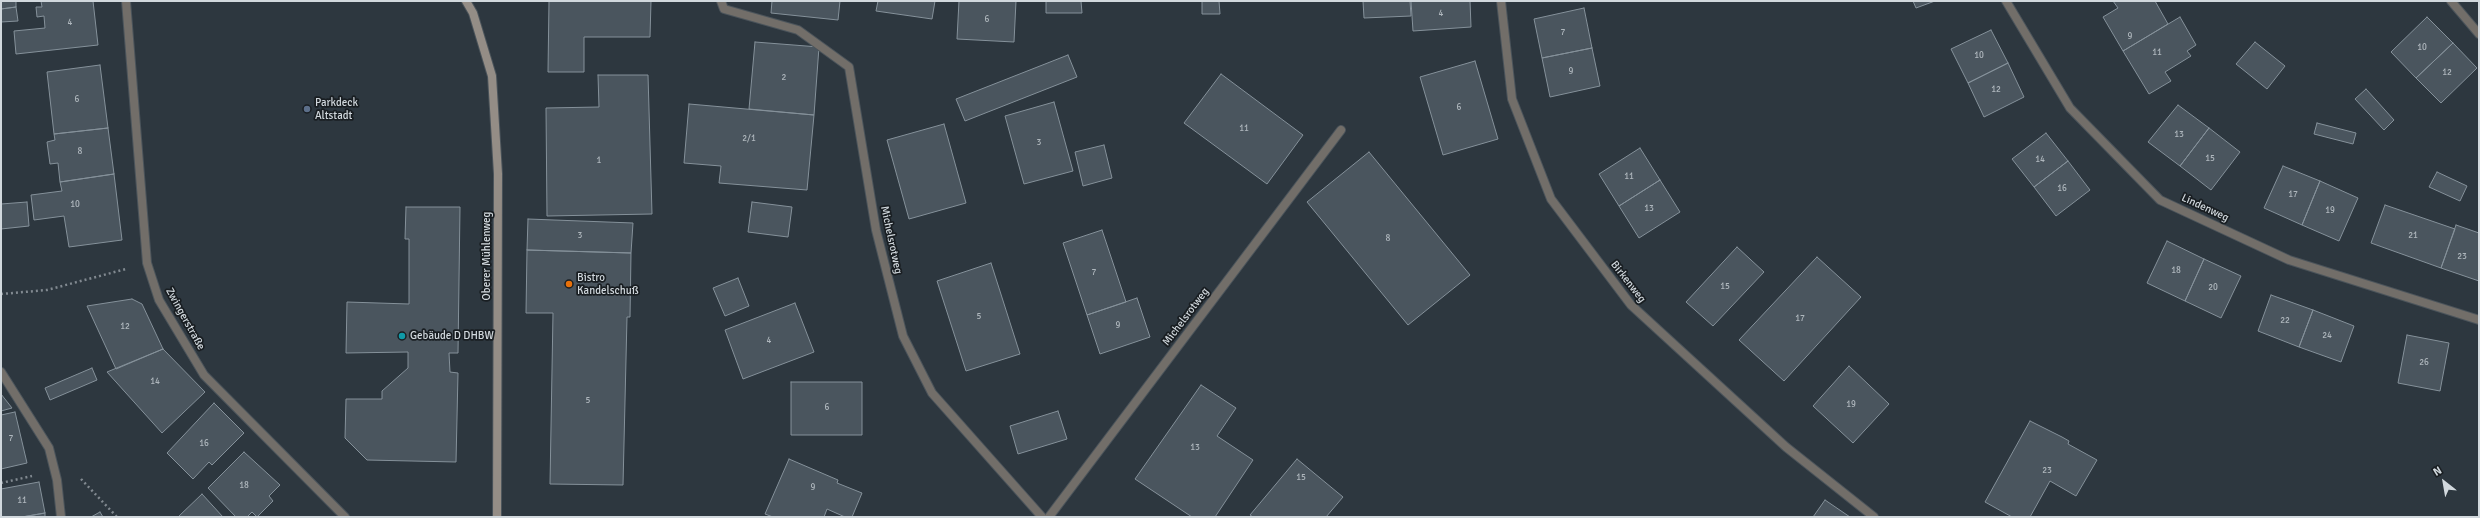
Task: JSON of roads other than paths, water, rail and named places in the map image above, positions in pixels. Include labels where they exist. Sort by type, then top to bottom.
[{"type":"street","name":"Zwingerstraße","points":[[126,1],[147,263],[159,300],[204,375],[345,517]]},
{"type":"street","name":"Oberer Mühlenweg","points":[[466,1],[473,12],[492,76],[498,174],[497,517]]},
{"type":"street","name":"Michelsrotweg","points":[[721,1],[724,9],[798,30],[848,67],[876,230],[903,336],[932,393],[1042,517]]},
{"type":"street","name":"Birkenweg","points":[[1501,1],[1512,99],[1551,199],[1631,305],[1786,447],[1874,517]]},
{"type":"street","name":"Lindenweg","points":[[2006,1],[2070,108],[2160,200],[2289,260],[2479,320]]},
{"type":"street","points":[[2451,1],[2479,34]]},
{"type":"street","name":"Michelsrotweg","points":[[1049,517],[1341,130]]},
{"type":"street","points":[[1,372],[49,448],[61,517]]},
{"type":"place","name":"Parkdeck Altstadt","points":[[307,109]]},
{"type":"place","name":"Bistro Kandelschuß","points":[[569,284]]},
{"type":"place","name":"Gebäude D DHBW","points":[[402,336]]}]
